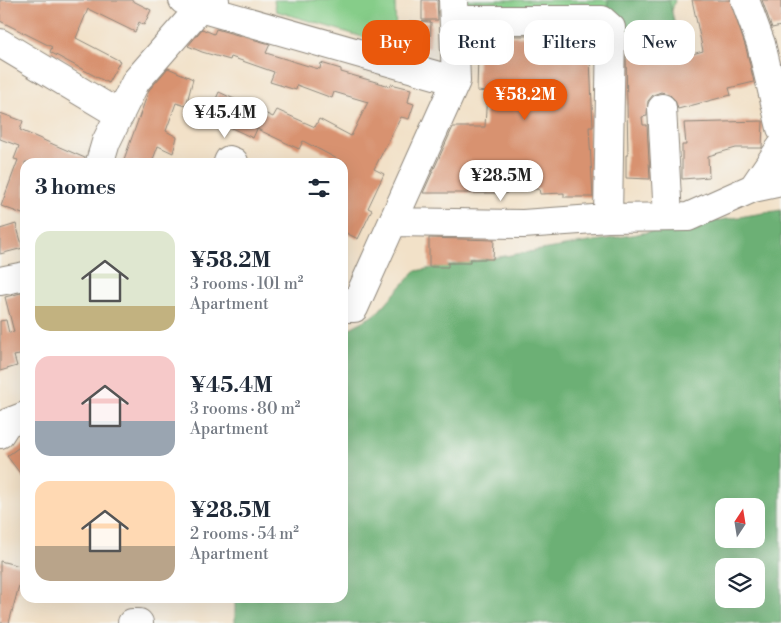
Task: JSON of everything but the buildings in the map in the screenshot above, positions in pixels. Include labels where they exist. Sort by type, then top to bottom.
[{"type":"street","points":[[745,0],[771,43],[781,128]]},
{"type":"street","points":[[101,158],[106,142],[136,81],[200,3],[456,81]]},
{"type":"street","points":[[348,308],[354,308],[456,81],[454,10],[602,20],[611,28],[608,218]]},
{"type":"street","points":[[0,43],[120,115]]},
{"type":"street","points":[[662,108],[668,217]]},
{"type":"street","points":[[753,188],[781,147]]},
{"type":"street","points":[[394,222],[523,224],[608,218],[688,217],[753,188],[781,182]]},
{"type":"street","points":[[0,282],[20,277]]},
{"type":"street","points":[[0,434],[8,423],[20,418]]},
{"type":"street","points":[[132,623],[139,623]]},
{"type":"green space","points":[[274,0],[395,0],[395,20],[362,20],[362,37],[276,11]]},
{"type":"green space","points":[[463,0],[675,0],[669,20],[643,20],[627,14],[464,8]]},
{"type":"green space","points":[[609,0],[669,0],[674,20],[624,20],[624,26],[607,5]]},
{"type":"green space","points":[[781,210],[781,623],[235,623],[235,603],[348,603],[348,329],[376,314],[415,271]]}]
